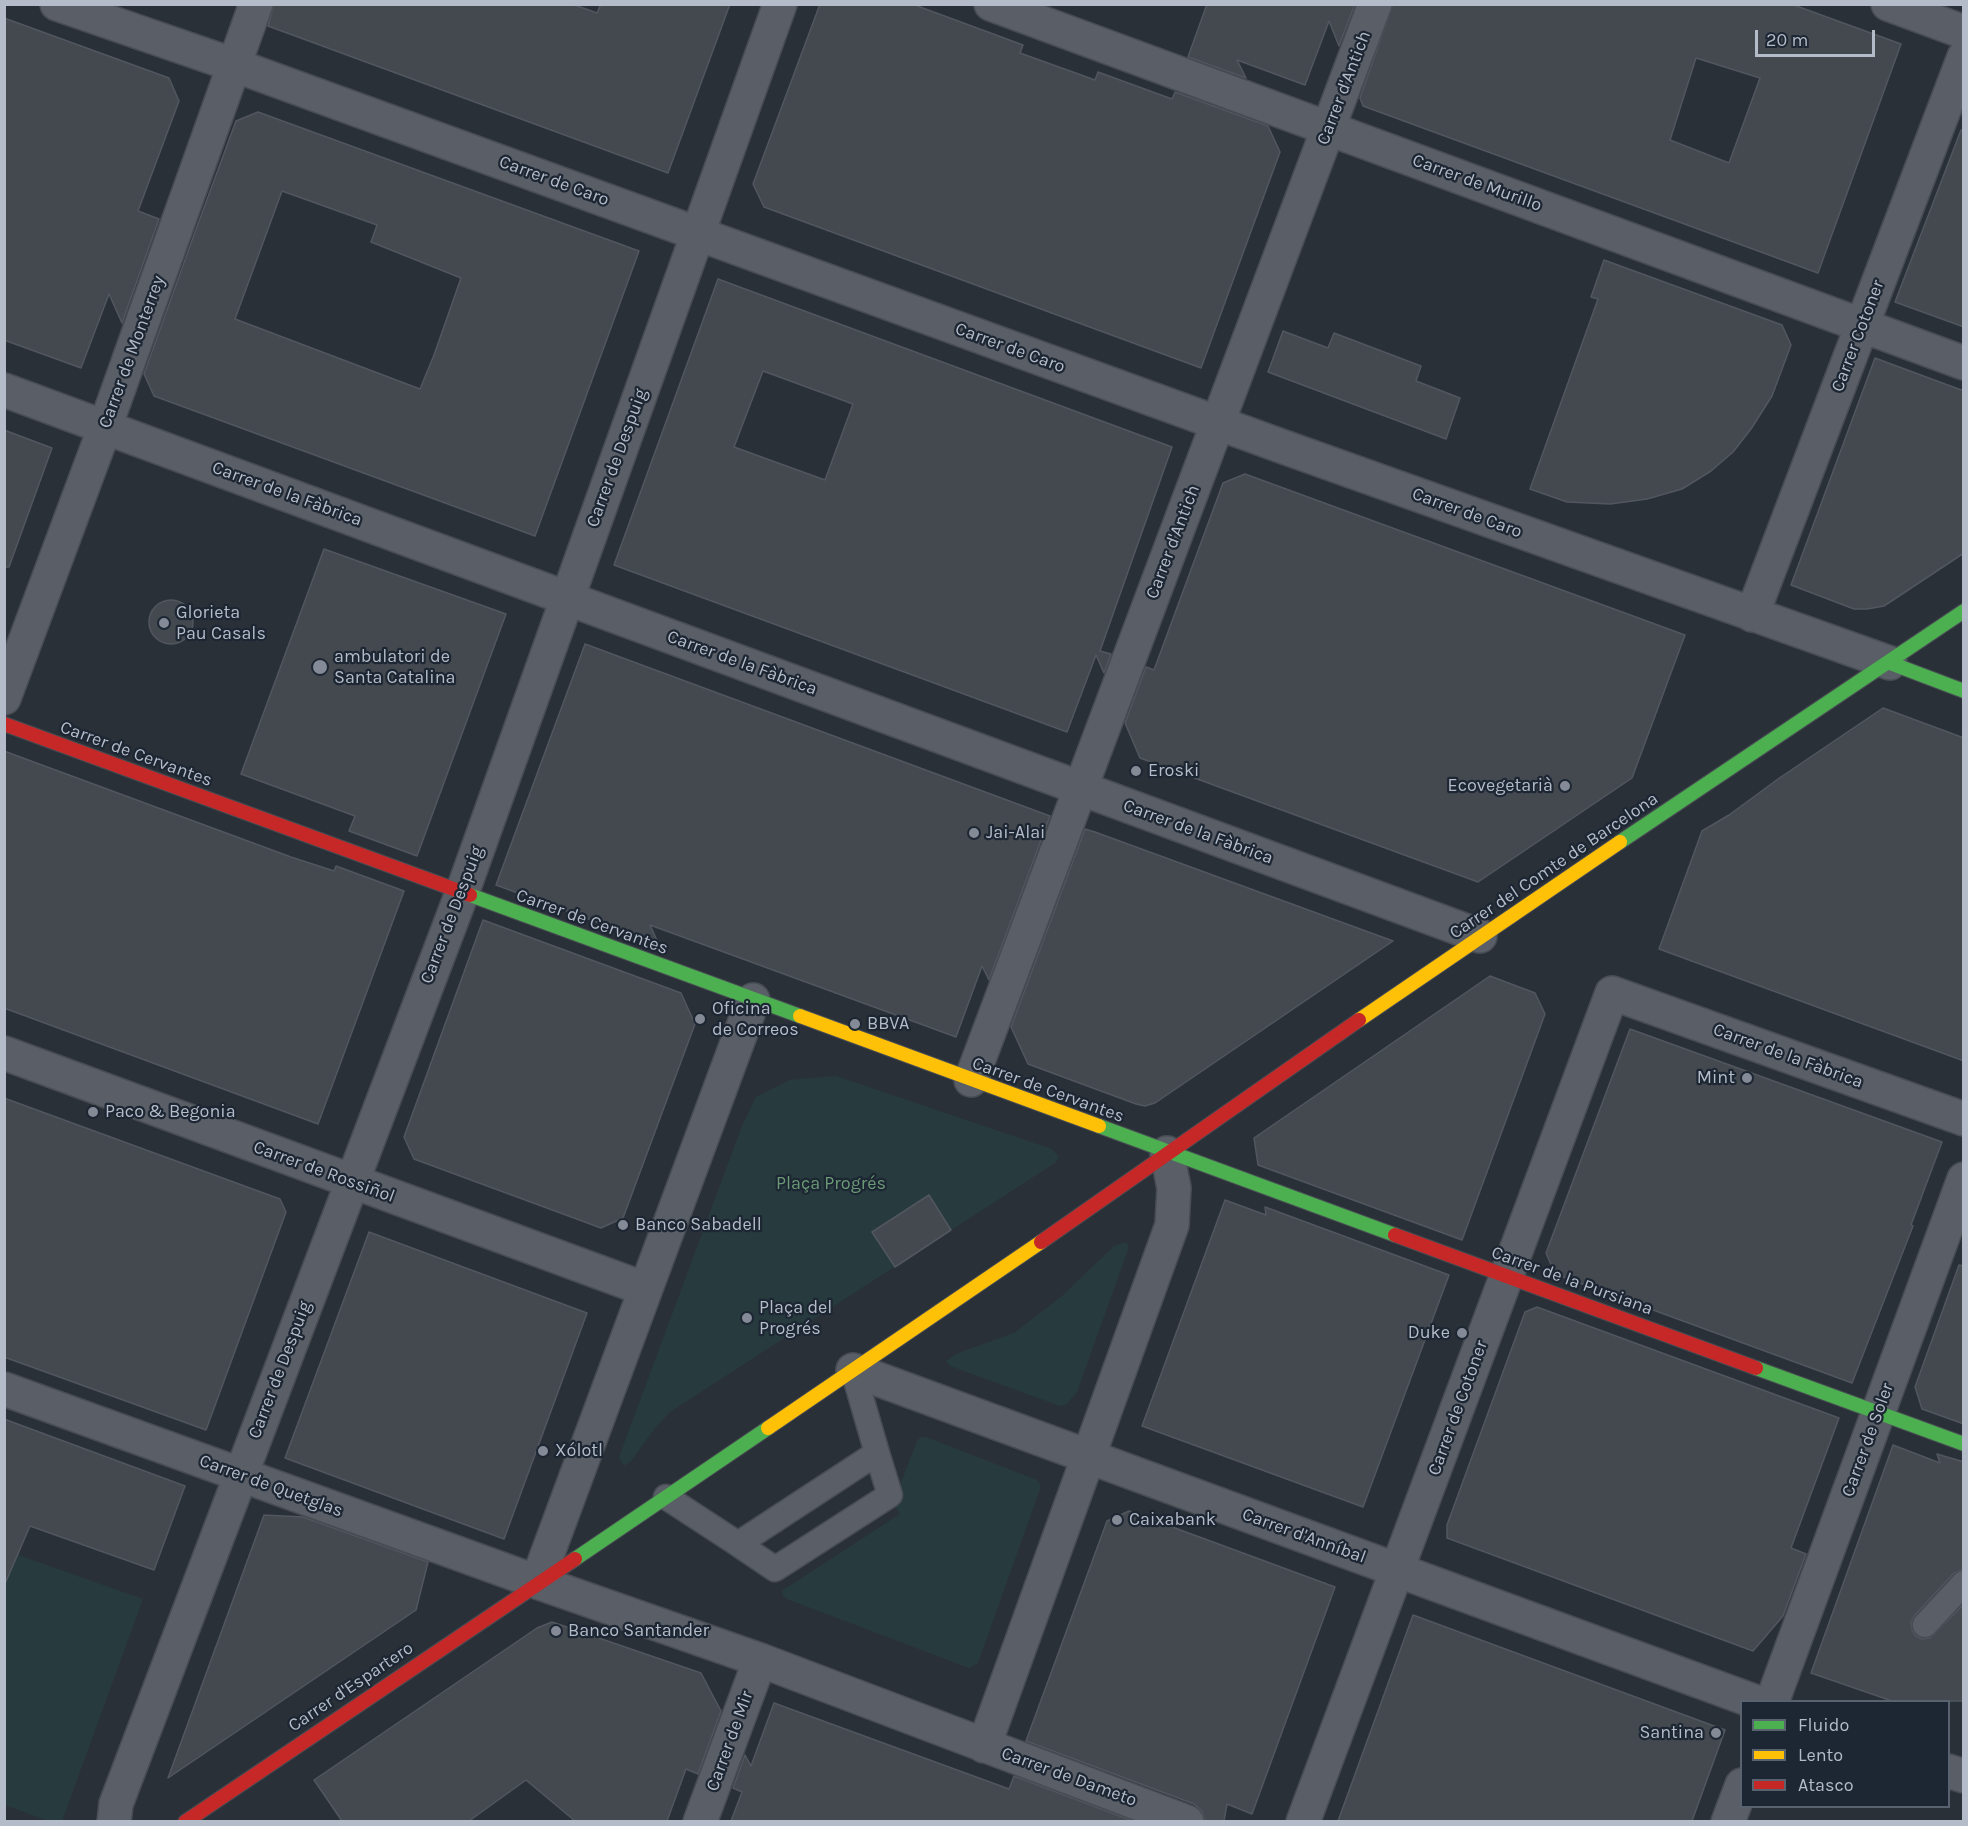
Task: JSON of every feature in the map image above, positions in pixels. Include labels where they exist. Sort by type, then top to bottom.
[{"type":"street","name":"Carrer de Caro","points":[[57,4],[234,65],[1218,423],[1964,691]]},
{"type":"street","name":"Carrer de Monterrey","points":[[4,698],[105,427],[256,4]]},
{"type":"street","name":"Carrer de Despuig","points":[[114,1821],[116,1804],[462,893],[780,4]]},
{"type":"street","name":"Carrer de Murillo","points":[[991,4],[1964,363]]},
{"type":"street","name":"Carrer d'Antich","points":[[971,1080],[1375,4]]},
{"type":"street","points":[[1888,4],[1964,32]]},
{"type":"street","name":"Carrer Cotoner","points":[[1752,615],[1964,57]]},
{"type":"street","name":"Carrer de la Fàbrica","points":[[4,390],[1480,936]]},
{"type":"street","name":"Carrer del Comte de Barcelona","points":[[1167,1153],[1234,1109],[1480,936],[1890,663],[1964,611]]},
{"type":"street","name":"Carrer de Cervantes","points":[[4,724],[1167,1153]]},
{"type":"street","name":"Carrer de la Fàbrica","points":[[1612,993],[1964,1119]]},
{"type":"street","name":"Carrer de Cotoner","points":[[1303,1821],[1612,993]]},
{"type":"street","points":[[537,1582],[753,1000]]},
{"type":"street","name":"Carrer de Rossiñol","points":[[4,1053],[645,1289]]},
{"type":"street","points":[[1167,1153],[1174,1188],[1172,1225],[984,1746],[759,1660],[537,1582],[853,1370],[1167,1153]]},
{"type":"street","name":"Carrer de la Pursiana","points":[[1167,1153],[1964,1444]]},
{"type":"street","name":"Carrer de Soler","points":[[1772,1700],[1964,1179]]},
{"type":"street","name":"Carrer d'Anníbal","points":[[853,1370],[1753,1700]]},
{"type":"street","name":"Carrer de Quetglas","points":[[4,1389],[537,1582]]},
{"type":"street","name":"Carrer d'Espartero","points":[[184,1821],[537,1582]]},
{"type":"street","name":"Carrer de Mir","points":[[700,1821],[759,1660]]},
{"type":"street","name":"Carrer de Dameto","points":[[984,1746],[1186,1821]]},
{"type":"street","points":[[1728,1821],[1740,1790]]},
{"type":"lane","points":[[666,1497],[775,1569],[890,1495],[853,1370]]},
{"type":"lane","points":[[738,1544],[877,1454]]},
{"type":"lane","points":[[1925,1625],[1964,1583]]},
{"type":"green space","name":"Plaça Progrés","points":[[836,1076],[1052,1149],[1059,1157],[1055,1163],[670,1412],[631,1461],[624,1466],[619,1457],[742,1126],[756,1097],[790,1080]]},
{"type":"green space","points":[[1126,1242],[1129,1247],[1077,1392],[1067,1404],[1060,1406],[950,1366],[946,1361],[958,1353],[1014,1333],[1062,1296],[1114,1246]]},
{"type":"green space","points":[[921,1437],[1037,1480],[1040,1484],[978,1663],[969,1668],[787,1599],[782,1595],[783,1590],[900,1514],[893,1503],[917,1441]]},
{"type":"green space","points":[[4,1550],[143,1599],[62,1821],[48,1821],[5,1805]]},
{"type":"building","points":[[274,4],[572,4],[597,13],[601,4],[730,4],[668,173],[268,26]]},
{"type":"building","points":[[820,4],[912,4],[1023,45],[1020,53],[1095,80],[1098,72],[1172,99],[1175,92],[1268,126],[1280,152],[1201,368],[764,207],[753,184]]},
{"type":"building","points":[[1207,4],[1355,4],[1339,46],[1329,21],[1305,85],[1237,60],[1246,78],[1188,57]]},
{"type":"building","points":[[1393,4],[1791,4],[1901,44],[1818,273],[1363,106],[1360,98]],"holes":[[[1696,58],[1760,78],[1729,163],[1670,140]]]},
{"type":"building","points":[[4,18],[169,78],[179,101],[138,211],[159,219],[122,323],[109,294],[81,368],[4,340]]},
{"type":"building","points":[[258,112],[639,251],[535,536],[154,396],[144,374],[236,121]],"holes":[[[282,191],[377,225],[371,242],[461,278],[420,389],[235,319]]]},
{"type":"building","points":[[1961,130],[1964,130],[1964,327],[1895,302]]},
{"type":"building","points":[[1604,260],[1782,325],[1791,345],[1772,396],[1733,452],[1711,471],[1682,489],[1647,499],[1610,504],[1567,502],[1530,489],[1598,299],[1591,297]]},
{"type":"building","points":[[718,279],[1172,447],[1100,651],[1111,654],[1104,673],[1096,655],[1067,732],[614,565]],"holes":[[[763,371],[853,404],[825,480],[734,447]]]},
{"type":"building","points":[[1283,331],[1328,348],[1334,333],[1421,366],[1416,381],[1460,398],[1446,439],[1268,372]]},
{"type":"building","points":[[1875,358],[1964,391],[1964,553],[1884,606],[1854,609],[1791,585]]},
{"type":"building","points":[[4,430],[52,448],[9,567],[4,567]]},
{"type":"building","points":[[1245,474],[1685,635],[1632,778],[1478,882],[1140,758],[1125,723],[1146,667],[1154,670],[1223,483]]},
{"type":"building","points":[[324,549],[506,614],[417,856],[349,831],[355,816],[241,774]]},
{"type":"building","points":[[171,600],[180,601],[187,606],[192,613],[192,631],[187,638],[180,643],[171,644],[162,643],[155,638],[150,631],[149,622],[150,613],[155,606],[162,601]]},
{"type":"building","points":[[585,644],[1050,816],[989,980],[982,966],[956,1037],[650,925],[659,945],[496,885]]},
{"type":"building","points":[[1883,708],[1964,738],[1964,1061],[1659,949],[1702,831],[1729,815]]},
{"type":"building","points":[[4,751],[291,857],[334,871],[336,866],[404,891],[318,1124],[4,1008]]},
{"type":"building","points":[[1085,829],[1393,941],[1155,1103],[1145,1106],[1136,1104],[1028,1064],[1011,1027]]},
{"type":"building","points":[[483,920],[681,993],[695,1024],[623,1218],[601,1228],[414,1159],[404,1137]]},
{"type":"building","points":[[1490,976],[1535,993],[1545,1014],[1462,1240],[1258,1165],[1254,1138]]},
{"type":"building","points":[[1630,1029],[1942,1142],[1911,1225],[1913,1226],[1852,1383],[1555,1274],[1546,1253]]},
{"type":"building","points":[[4,1098],[280,1199],[286,1212],[206,1430],[4,1357]]},
{"type":"building","points":[[929,1195],[951,1230],[895,1267],[872,1232]]},
{"type":"building","points":[[1225,1200],[1266,1215],[1265,1207],[1449,1275],[1363,1507],[1142,1426]]},
{"type":"building","points":[[369,1232],[587,1313],[504,1539],[285,1458]]},
{"type":"building","points":[[1959,1265],[1964,1266],[1964,1424],[1922,1409],[1915,1387]]},
{"type":"building","points":[[1537,1307],[1839,1418],[1791,1548],[1806,1554],[1783,1616],[1753,1651],[1447,1538],[1447,1525],[1525,1312]]},
{"type":"building","points":[[4,1419],[185,1486],[154,1570],[30,1526],[4,1586]]},
{"type":"building","points":[[1893,1445],[1940,1463],[1937,1454],[1964,1462],[1964,1569],[1954,1573],[1911,1622],[1916,1636],[1922,1639],[1930,1638],[1964,1604],[1964,1701],[1889,1700],[1811,1673]]},
{"type":"building","points":[[1129,1511],[1335,1587],[1252,1814],[1227,1804],[1224,1821],[1205,1821],[1202,1811],[1194,1804],[1026,1741],[1107,1521]]},
{"type":"building","points":[[264,1515],[303,1517],[428,1562],[416,1610],[168,1778]]},
{"type":"building","points":[[1413,1615],[1725,1730],[1692,1821],[1338,1821]]},
{"type":"building","points":[[552,1622],[701,1673],[721,1711],[698,1774],[686,1769],[667,1821],[575,1821],[526,1780],[469,1821],[342,1821],[314,1780],[537,1628]]},
{"type":"building","points":[[774,1703],[1009,1789],[1014,1776],[1133,1821],[731,1821],[742,1792],[733,1788],[745,1755],[751,1766]]},
{"type":"traffic: fast","points":[[1620,842],[1964,611]]},
{"type":"traffic: fast","points":[[1890,663],[1964,691]]},
{"type":"traffic: fast","points":[[470,895],[800,1016]]},
{"type":"traffic: fast","points":[[1099,1126],[1395,1235]]},
{"type":"traffic: fast","points":[[1756,1368],[1964,1444]]},
{"type":"traffic: fast","points":[[575,1559],[768,1428]]},
{"type":"traffic: slow","points":[[1359,1020],[1620,842]]},
{"type":"traffic: slow","points":[[800,1016],[1099,1126]]},
{"type":"traffic: slow","points":[[768,1428],[1041,1242]]},
{"type":"traffic: jam","points":[[4,724],[470,895]]},
{"type":"traffic: jam","points":[[1041,1242],[1359,1020]]},
{"type":"traffic: jam","points":[[1395,1235],[1756,1368]]},
{"type":"traffic: jam","points":[[185,1822],[575,1559]]},
{"type":"place","name":"Glorieta Pau Casals","points":[[164,623]]},
{"type":"place","name":"ambulatori de Santa Catalina","points":[[320,667]]},
{"type":"place","name":"Eroski","points":[[1136,771]]},
{"type":"place","name":"Ecovegetarià","points":[[1565,786]]},
{"type":"place","name":"Jai-Alai","points":[[974,833]]},
{"type":"place","name":"Oficina de Correos","points":[[700,1019]]},
{"type":"place","name":"BBVA","points":[[855,1024]]},
{"type":"place","name":"Mint","points":[[1747,1078]]},
{"type":"place","name":"Paco & Begonia","points":[[93,1112]]},
{"type":"place","name":"Banco Sabadell","points":[[623,1225]]},
{"type":"place","name":"Plaça del Progrés","points":[[747,1318]]},
{"type":"place","name":"Duke","points":[[1462,1333]]},
{"type":"place","name":"Xólotl","points":[[543,1451]]},
{"type":"place","name":"Caixabank","points":[[1117,1520]]},
{"type":"place","name":"Banco Santander","points":[[556,1631]]},
{"type":"place","name":"Santina","points":[[1716,1733]]}]
